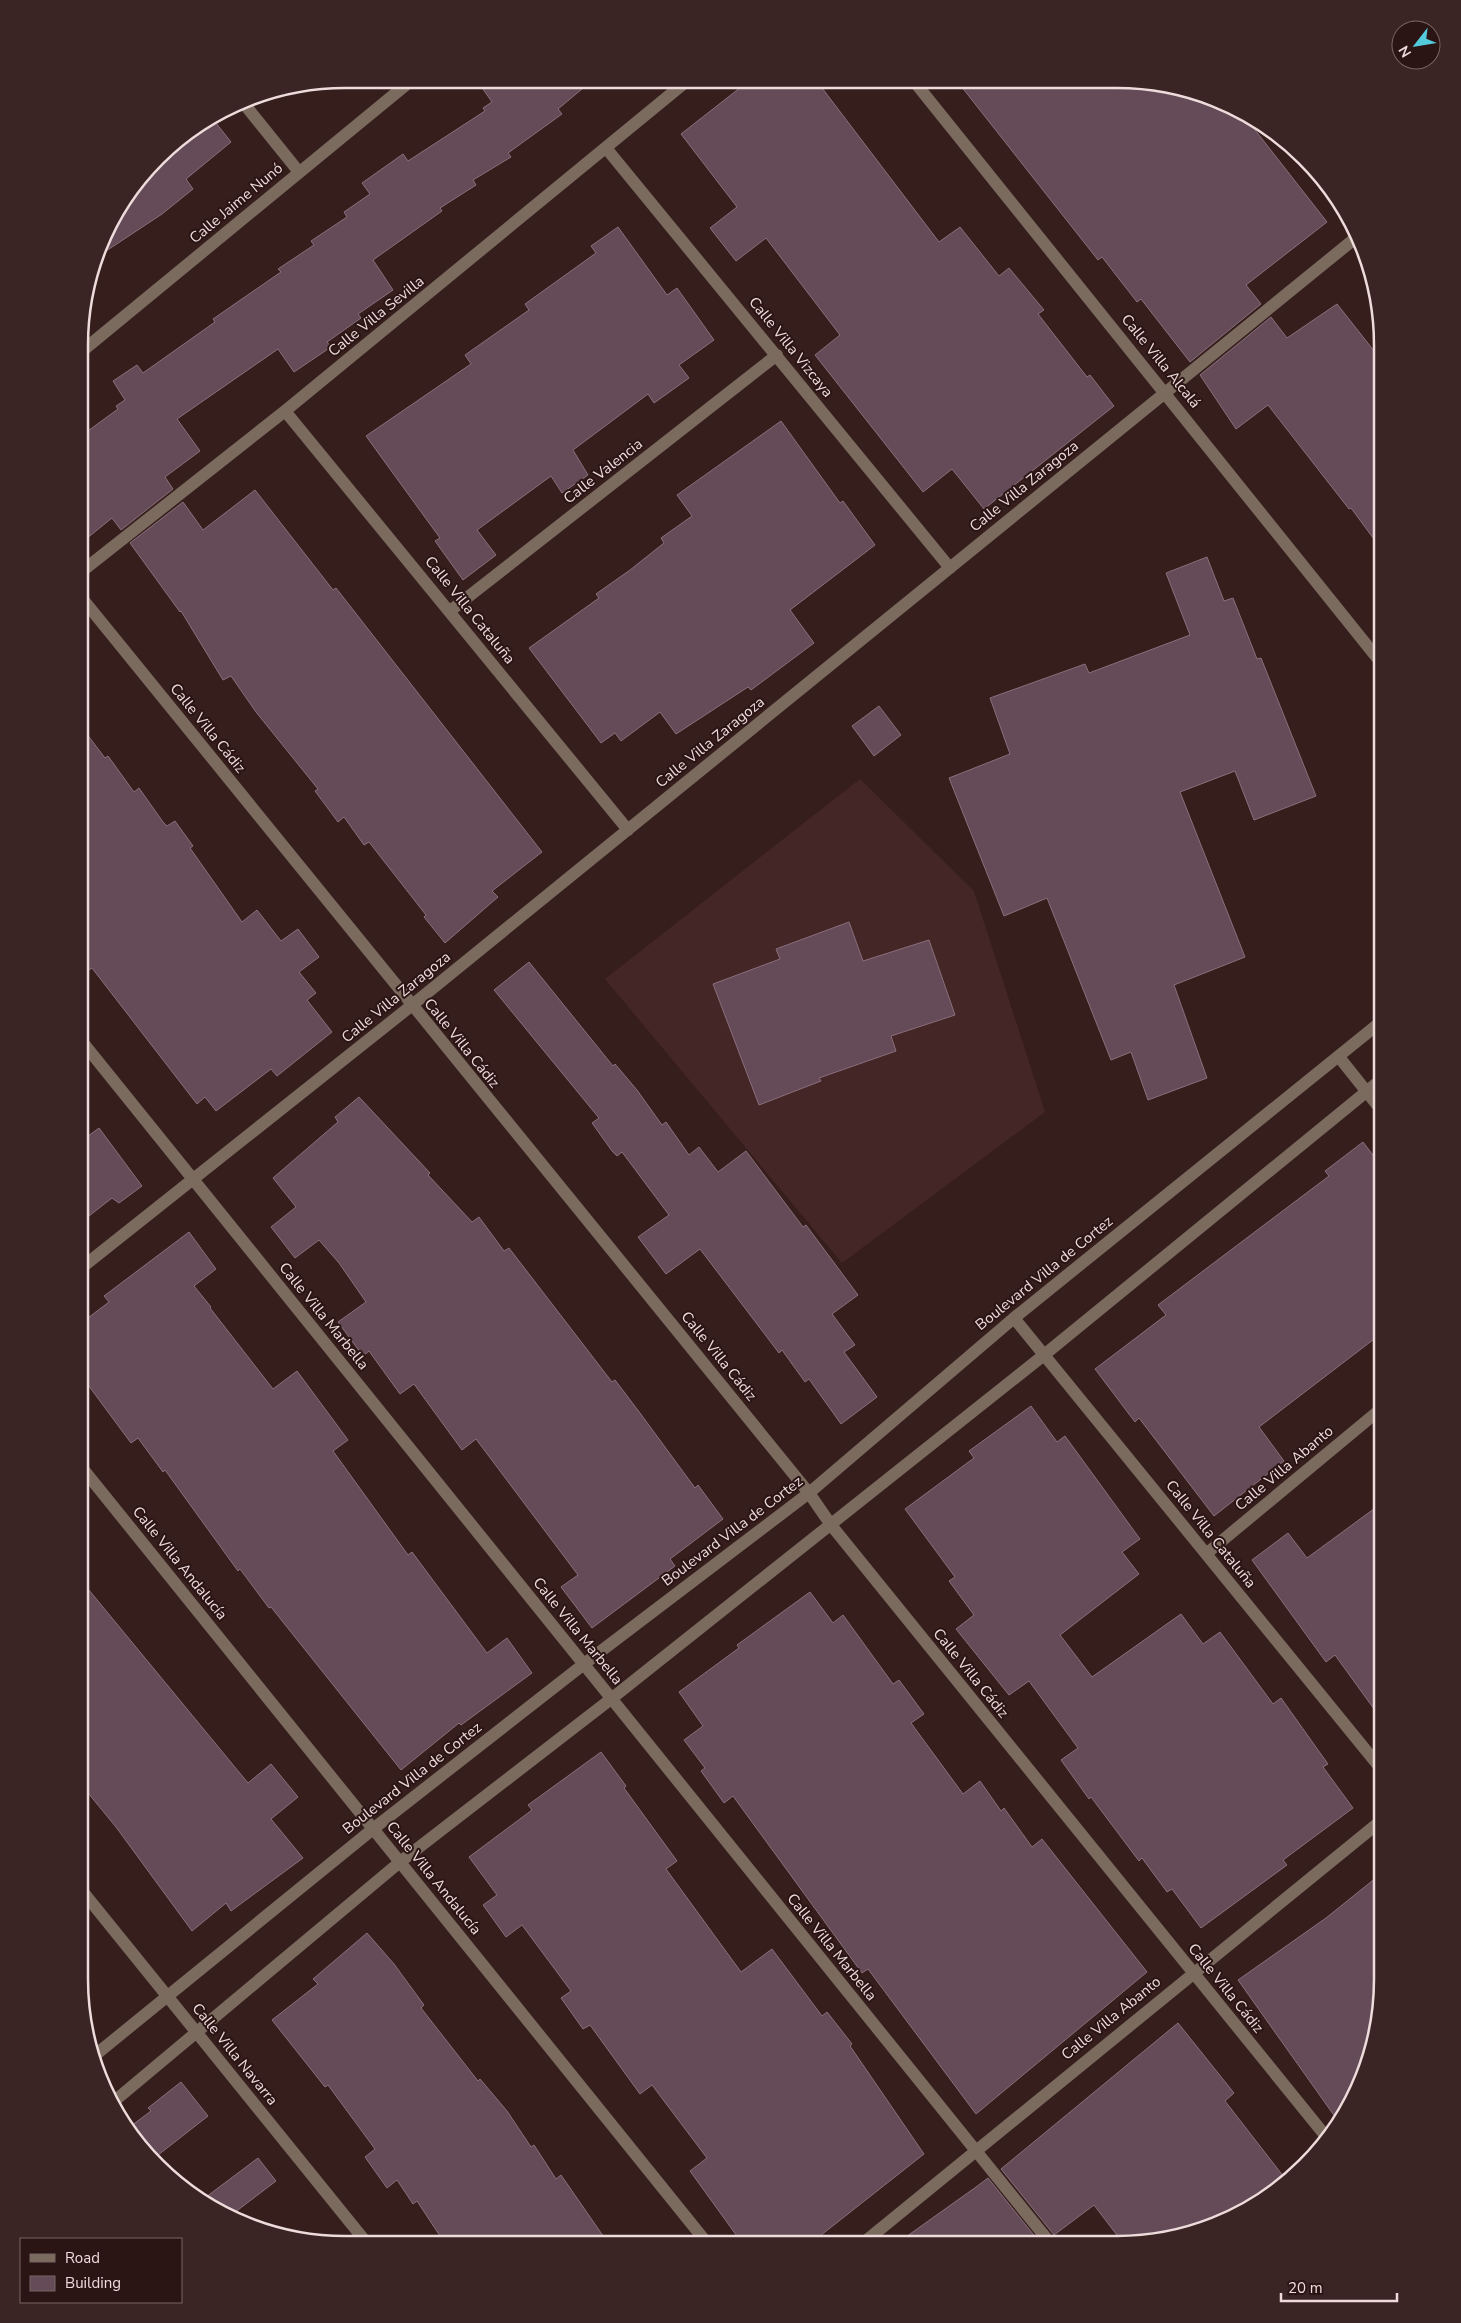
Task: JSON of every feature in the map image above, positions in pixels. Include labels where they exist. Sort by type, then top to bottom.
[{"type":"street","name":"Calle Jaime Nunó","points":[[88,346],[402,88]]},
{"type":"street","name":"Calle Villa Sevilla","points":[[88,567],[285,412],[678,88]]},
{"type":"street","name":"Calle Villa Alcalá","points":[[919,88],[1166,392],[1374,654]]},
{"type":"street","points":[[246,107],[299,172]]},
{"type":"street","name":"Calle Villa Vizcaya","points":[[606,148],[950,568]]},
{"type":"street","name":"Calle Villa Zaragoza","points":[[88,1263],[412,1006],[1352,241]]},
{"type":"street","name":"Calle Valencia","points":[[450,611],[777,355]]},
{"type":"street","name":"Calle Villa Cataluña","points":[[285,412],[628,830]]},
{"type":"street","name":"Calle Villa Cádiz","points":[[88,606],[809,1493],[831,1525],[1322,2132]]},
{"type":"street","name":"Boulevard Villa de Cortez","points":[[98,2052],[373,1829],[584,1664],[809,1493],[1014,1318],[1374,1028]]},
{"type":"street","name":"Calle Villa Marbella","points":[[88,1049],[1044,2236]]},
{"type":"street","points":[[1339,1057],[1374,1101]]},
{"type":"street","points":[[117,2098],[400,1862],[611,1699],[1044,1355],[1374,1084]]},
{"type":"street","name":"Calle Villa Cataluña","points":[[1014,1318],[1374,1760]]},
{"type":"street","name":"Calle Villa Abanto","points":[[1206,1554],[1374,1415]]},
{"type":"street","name":"Calle Villa Andalucía","points":[[88,1474],[701,2236]]},
{"type":"street","name":"Calle Villa Abanto","points":[[872,2236],[1193,1972],[1374,1826]]},
{"type":"street","name":"Calle Villa Navarra","points":[[88,1898],[361,2236]]},
{"type":"shaded area","points":[[860,779],[974,891],[1045,1112],[842,1263],[605,979]]},
{"type":"building","points":[[482,88],[583,88],[558,109],[562,114],[508,153],[511,157],[473,180],[476,185],[440,208],[442,211],[373,260],[393,290],[358,314],[361,318],[327,342],[331,347],[294,372],[278,349],[177,419],[200,451],[165,477],[173,489],[121,530],[112,518],[88,537],[88,431],[118,409],[116,406],[125,400],[113,381],[137,365],[143,373],[215,322],[213,319],[281,272],[278,269],[314,245],[311,241],[347,217],[344,212],[370,194],[362,183],[403,154],[408,161],[485,111],[483,108],[492,102]]},
{"type":"building","points":[[740,88],[822,88],[939,242],[960,227],[999,276],[1009,268],[1044,310],[1038,314],[1087,377],[1090,375],[1114,406],[984,509],[952,469],[923,492],[815,355],[840,335],[766,238],[736,261],[710,228],[737,207],[681,134]]},
{"type":"building","points":[[963,88],[1133,88],[1166,92],[1199,101],[1230,114],[1253,127],[1327,222],[1246,285],[1261,304],[1190,362],[1141,299],[1137,302],[1102,257],[1098,260]]},
{"type":"building","points":[[215,122],[231,142],[186,179],[193,189],[162,214],[105,252],[122,216],[151,175],[175,151]]},
{"type":"building","points":[[618,227],[667,295],[677,288],[714,340],[679,365],[689,378],[654,403],[648,394],[573,450],[588,475],[562,493],[551,476],[477,530],[496,555],[463,580],[435,541],[440,538],[366,436],[471,364],[465,355],[529,310],[525,304],[596,253],[591,246]]},
{"type":"building","points":[[1337,304],[1374,351],[1374,539],[1268,405],[1236,429],[1200,375],[1271,317],[1287,338]]},
{"type":"building","points":[[781,421],[840,503],[843,501],[875,545],[790,610],[814,643],[751,690],[748,687],[676,734],[660,712],[621,741],[615,733],[601,743],[529,648],[599,598],[596,594],[664,543],[661,538],[692,516],[677,495]]},
{"type":"building","points":[[255,490],[333,590],[336,588],[542,852],[492,891],[498,897],[445,943],[424,917],[426,915],[369,842],[364,845],[344,817],[338,822],[315,791],[318,789],[256,712],[231,676],[223,680],[181,611],[130,543],[183,502],[203,530]]},
{"type":"building","points":[[1207,557],[1224,601],[1233,598],[1257,659],[1261,658],[1316,796],[1254,820],[1235,771],[1180,792],[1245,957],[1174,985],[1207,1078],[1148,1100],[1131,1052],[1111,1060],[1047,898],[1004,916],[949,778],[1010,754],[990,698],[1085,664],[1089,673],[1190,635],[1166,573]]},
{"type":"building","points":[[879,706],[901,735],[874,756],[852,726]]},
{"type":"building","points":[[88,736],[105,758],[108,756],[134,792],[139,788],[167,826],[175,821],[193,846],[190,848],[242,922],[257,910],[281,941],[298,929],[319,957],[299,972],[316,993],[307,1000],[332,1032],[277,1076],[271,1069],[216,1111],[205,1097],[197,1104],[92,968],[88,971]]},
{"type":"building","points":[[849,922],[863,961],[929,940],[955,1015],[891,1036],[896,1051],[819,1078],[821,1081],[759,1105],[713,984],[780,959],[776,949]]},
{"type":"building","points":[[529,962],[613,1066],[615,1064],[637,1090],[662,1125],[666,1122],[689,1155],[699,1147],[718,1172],[746,1151],[803,1227],[806,1225],[858,1295],[832,1314],[855,1345],[844,1352],[877,1397],[841,1424],[809,1379],[805,1382],[782,1350],[779,1353],[700,1249],[666,1274],[638,1237],[669,1215],[622,1152],[617,1156],[612,1151],[592,1123],[599,1118],[494,990]]},
{"type":"building","points":[[359,1097],[430,1173],[428,1175],[472,1222],[479,1217],[504,1251],[509,1248],[612,1382],[615,1380],[695,1488],[698,1485],[723,1519],[670,1559],[675,1566],[592,1628],[561,1587],[578,1575],[476,1439],[462,1450],[414,1384],[400,1394],[369,1351],[363,1356],[338,1322],[366,1302],[339,1263],[319,1240],[295,1258],[271,1227],[296,1207],[273,1178],[338,1122],[335,1117]]},
{"type":"building","points":[[99,1128],[142,1186],[119,1203],[112,1198],[88,1217],[88,1136]]},
{"type":"building","points":[[1363,1142],[1374,1156],[1374,1339],[1259,1427],[1284,1461],[1214,1516],[1139,1418],[1135,1422],[1095,1369],[1166,1315],[1158,1305],[1329,1176],[1325,1171]]},
{"type":"building","points":[[189,1232],[216,1269],[194,1286],[273,1389],[297,1371],[348,1440],[333,1451],[408,1555],[412,1552],[487,1653],[507,1638],[532,1673],[461,1725],[459,1723],[401,1770],[271,1607],[269,1608],[240,1569],[238,1571],[165,1470],[163,1472],[138,1438],[131,1443],[88,1385],[88,1318],[109,1302],[104,1296]]},
{"type":"building","points":[[1031,1406],[1057,1442],[1065,1436],[1140,1539],[1122,1552],[1139,1574],[1060,1635],[1092,1677],[1181,1614],[1203,1644],[1220,1632],[1273,1704],[1281,1698],[1328,1764],[1323,1767],[1353,1808],[1283,1860],[1287,1865],[1201,1928],[1172,1889],[1167,1892],[1142,1858],[1139,1861],[1091,1797],[1089,1799],[1061,1760],[1078,1748],[1029,1681],[1009,1695],[956,1629],[974,1615],[949,1581],[955,1577],[905,1509],[974,1458],[969,1451]]},
{"type":"building","points":[[1374,1509],[1374,1709],[1335,1655],[1326,1662],[1252,1560],[1288,1533],[1307,1558]]},
{"type":"building","points":[[88,1589],[248,1783],[271,1764],[298,1797],[271,1819],[303,1858],[231,1911],[226,1903],[192,1931],[116,1827],[88,1793]]},
{"type":"building","points":[[810,1592],[833,1623],[843,1615],[893,1684],[899,1680],[924,1714],[911,1723],[963,1794],[980,1781],[1001,1811],[1004,1808],[1032,1847],[1042,1839],[1147,1972],[976,2114],[868,1969],[862,1973],[733,1796],[724,1803],[701,1771],[705,1768],[684,1740],[703,1726],[679,1692],[739,1648],[737,1645]]},
{"type":"building","points":[[601,1752],[626,1786],[624,1788],[677,1861],[666,1869],[741,1972],[772,1949],[822,2016],[827,2012],[852,2044],[850,2046],[924,2154],[820,2236],[737,2236],[690,2171],[707,2158],[652,2085],[640,2094],[590,2025],[583,2029],[561,1998],[571,1991],[522,1925],[506,1937],[483,1905],[497,1895],[469,1857],[532,1810],[528,1805]]},
{"type":"building","points":[[1374,1879],[1374,1978],[1369,2028],[1354,2077],[1334,2115],[1238,1980],[1326,1918]]},
{"type":"building","points":[[367,1933],[394,1964],[424,2005],[421,2008],[478,2081],[480,2079],[507,2111],[531,2147],[534,2145],[556,2179],[561,2175],[603,2236],[440,2236],[417,2201],[413,2204],[397,2180],[387,2188],[365,2157],[375,2149],[328,2085],[325,2087],[272,2020],[318,1984],[313,1979]]},
{"type":"building","points":[[1178,2023],[1234,2093],[1225,2101],[1282,2175],[1259,2192],[1230,2209],[1183,2227],[1166,2231],[1118,2236],[1094,2205],[1054,2235],[1001,2169]]},
{"type":"building","points":[[181,2082],[208,2116],[158,2155],[133,2124],[151,2111],[148,2108]]},
{"type":"building","points":[[258,2158],[276,2181],[236,2211],[208,2196]]},
{"type":"building","points":[[988,2178],[1035,2236],[907,2236]]}]
